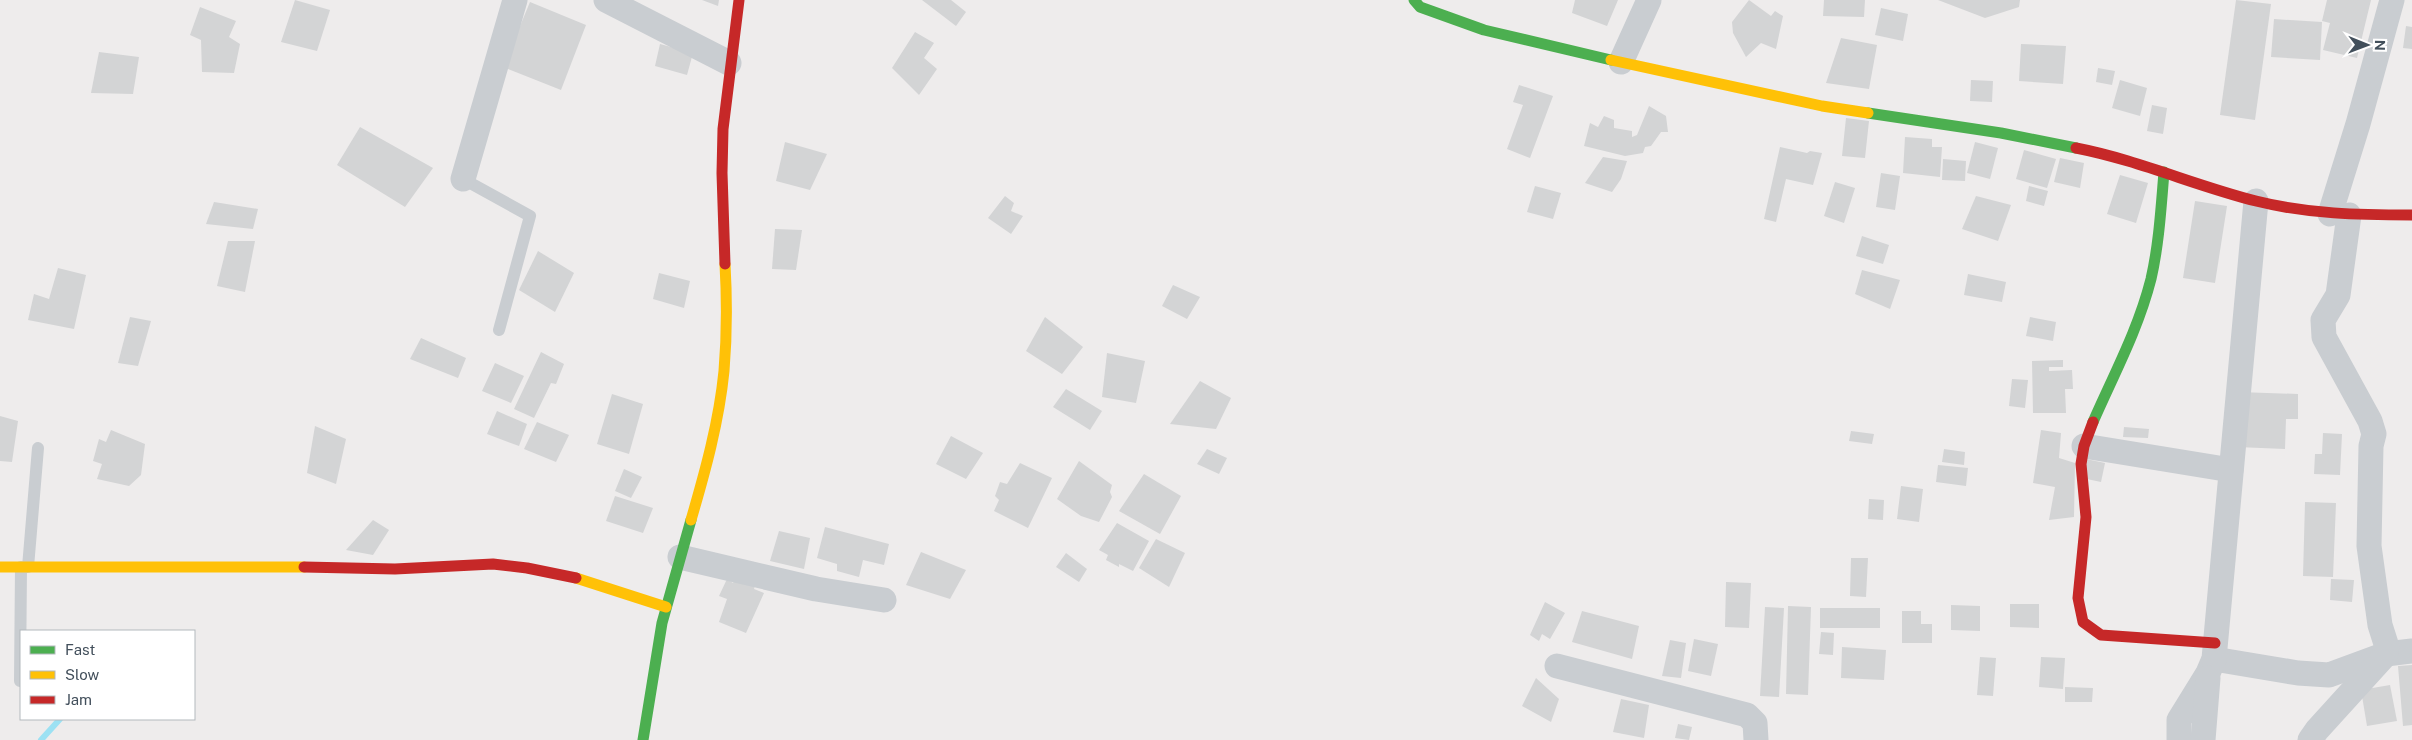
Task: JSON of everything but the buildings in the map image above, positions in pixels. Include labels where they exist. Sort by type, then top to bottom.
[{"type":"street","points":[[463,179],[515,0]]},
{"type":"street","points":[[606,0],[729,63]]},
{"type":"street","points":[[643,740],[652,670],[666,607],[711,449],[724,373],[728,289],[722,171],[729,63],[739,0]]},
{"type":"street","points":[[1414,0],[1420,7],[1484,30],[1822,106],[2001,133],[2086,150],[2256,201],[2339,215],[2412,215]]},
{"type":"street","points":[[1620,62],[1649,0]]},
{"type":"street","points":[[2310,740],[2316,730],[2386,654],[2387,647],[2380,625],[2369,546],[2371,446],[2374,434],[2370,421],[2324,338],[2323,320],[2338,295],[2339,215],[2358,124],[2392,0]]},
{"type":"street","points":[[2164,172],[2155,262],[2147,295],[2084,446],[2080,472],[2086,515],[2078,593],[2083,622],[2091,630],[2101,635],[2212,658],[2298,673],[2329,675],[2386,654],[2412,651]]},
{"type":"street","points":[[2203,740],[2256,201]]},
{"type":"street","points":[[2084,446],[2231,470]]},
{"type":"street","points":[[680,557],[816,589],[884,600]]},
{"type":"street","points":[[0,567],[132,569],[335,567],[403,569],[505,565],[544,571],[587,582],[666,607]]},
{"type":"street","points":[[2179,740],[2179,720],[2212,658]]},
{"type":"street","points":[[1557,666],[1747,715],[1755,724],[1756,740]]},
{"type":"lane","points":[[463,179],[530,216],[499,330]]},
{"type":"lane","points":[[22,630],[25,567],[38,448]]},
{"type":"waterway","points":[[41,740],[59,720]]},
{"type":"traffic: fast","points":[[1414,0],[1420,7],[1484,30],[1611,60]]},
{"type":"traffic: fast","points":[[1868,113],[2001,133],[2076,148]]},
{"type":"traffic: fast","points":[[2093,422],[2125,352],[2146,298],[2158,239],[2164,172]]},
{"type":"traffic: fast","points":[[643,740],[662,623],[691,520]]},
{"type":"traffic: slow","points":[[1611,60],[1822,106],[1868,113]]},
{"type":"traffic: slow","points":[[691,520],[711,447],[722,390],[726,331],[725,264]]},
{"type":"traffic: slow","points":[[0,567],[304,567]]},
{"type":"traffic: slow","points":[[576,578],[666,607]]},
{"type":"traffic: jam","points":[[725,264],[722,173],[723,129],[739,0]]},
{"type":"traffic: jam","points":[[2076,148],[2122,159],[2234,195],[2295,209],[2334,213],[2412,215]]},
{"type":"traffic: jam","points":[[2093,422],[2084,446],[2081,464],[2086,517],[2078,598],[2083,622],[2101,635],[2215,643]]},
{"type":"traffic: jam","points":[[304,567],[395,569],[493,564],[527,568],[576,578]]}]
